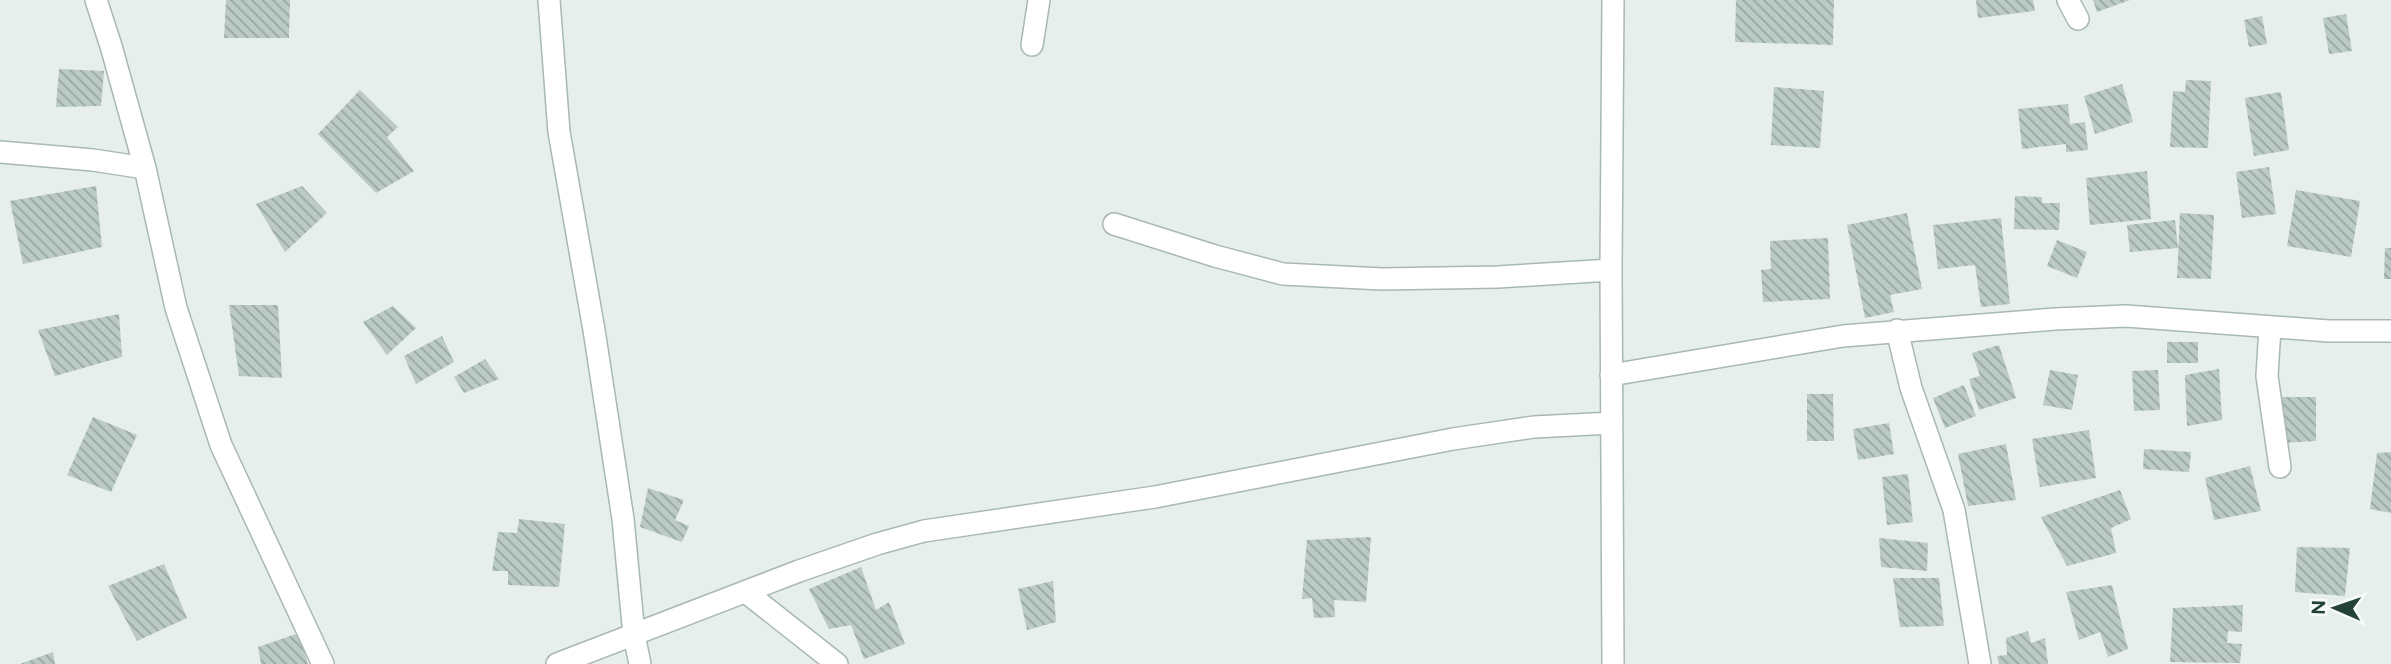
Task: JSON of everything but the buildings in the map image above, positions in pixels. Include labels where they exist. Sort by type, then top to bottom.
[{"type":"street","points":[[96,0],[145,168],[176,308],[221,445],[323,664]]},
{"type":"street","points":[[549,0],[559,132],[594,330],[623,519],[634,635],[640,664]]},
{"type":"street","points":[[1032,45],[1039,0]]},
{"type":"street","points":[[1613,0],[1613,664]]},
{"type":"street","points":[[2068,0],[2078,19]]},
{"type":"street","points":[[0,152],[93,160],[145,168]]},
{"type":"street","points":[[1114,224],[1283,274],[1382,279],[1498,277],[1611,270]]},
{"type":"street","points":[[1611,375],[1843,336],[1897,330],[2126,316],[2329,331],[2391,331]]},
{"type":"street","points":[[2270,327],[2267,376],[2280,467]]},
{"type":"street","points":[[1897,330],[1911,388],[1954,510],[1980,664]]},
{"type":"street","points":[[557,664],[799,571],[923,531],[1155,497],[1453,439],[1534,428],[1612,423]]},
{"type":"street","points":[[747,593],[836,664]]}]
